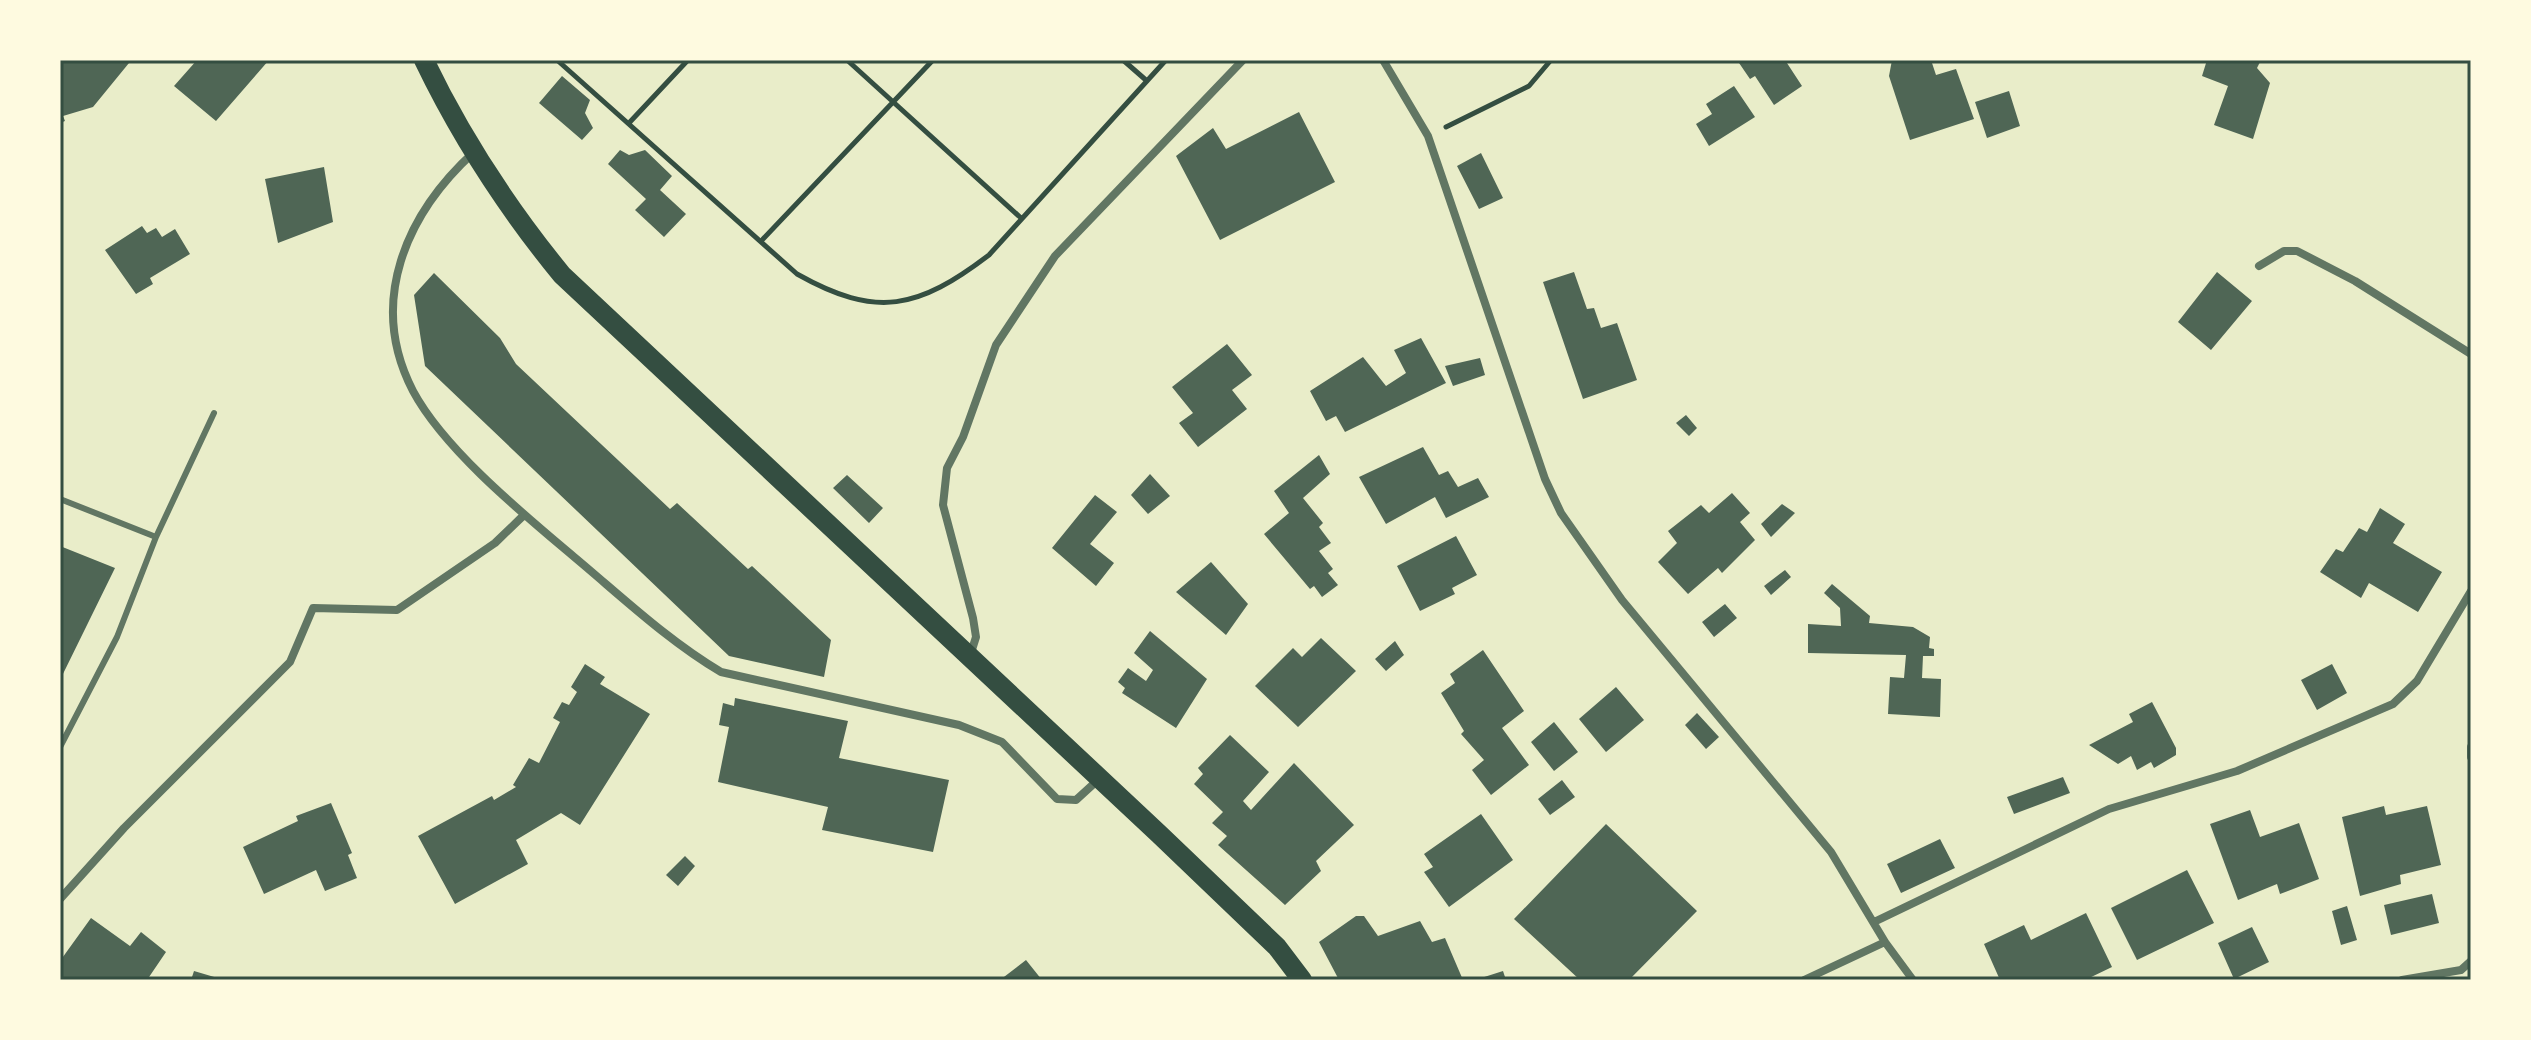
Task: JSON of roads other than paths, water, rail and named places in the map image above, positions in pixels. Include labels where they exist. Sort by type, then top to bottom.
[{"type":"main road","points":[[424,60],[474,152],[520,224],[562,275],[1277,947],[1302,980]]},
{"type":"street","points":[[970,656],[976,637],[973,618],[943,505],[947,468],[963,437],[996,345],[1055,256],[1243,60]]},
{"type":"street","points":[[1383,60],[1428,136],[1545,479],[1561,513],[1622,600],[1831,852],[1885,942],[1913,980]]},
{"type":"street","points":[[474,152],[448,176],[430,200],[396,269],[393,305],[399,349],[413,390],[437,427],[524,515],[689,653],[721,672],[959,725],[1002,742],[1057,799],[1076,800],[1099,778]]},
{"type":"street","points":[[2259,266],[2284,251],[2297,251],[2355,281],[2471,354]]},
{"type":"street","points":[[60,899],[124,828],[290,662],[313,608],[397,610],[495,543],[524,515]]},
{"type":"street","points":[[1874,922],[2109,809],[2237,771],[2393,704],[2417,681],[2471,591]]},
{"type":"street","points":[[2471,747],[2471,757]]},
{"type":"street","points":[[1804,980],[1885,942]]},
{"type":"street","points":[[2402,980],[2461,970],[2471,961]]},
{"type":"lane","points":[[60,747],[117,637],[156,537],[214,413]]},
{"type":"lane","points":[[60,499],[156,537]]}]
